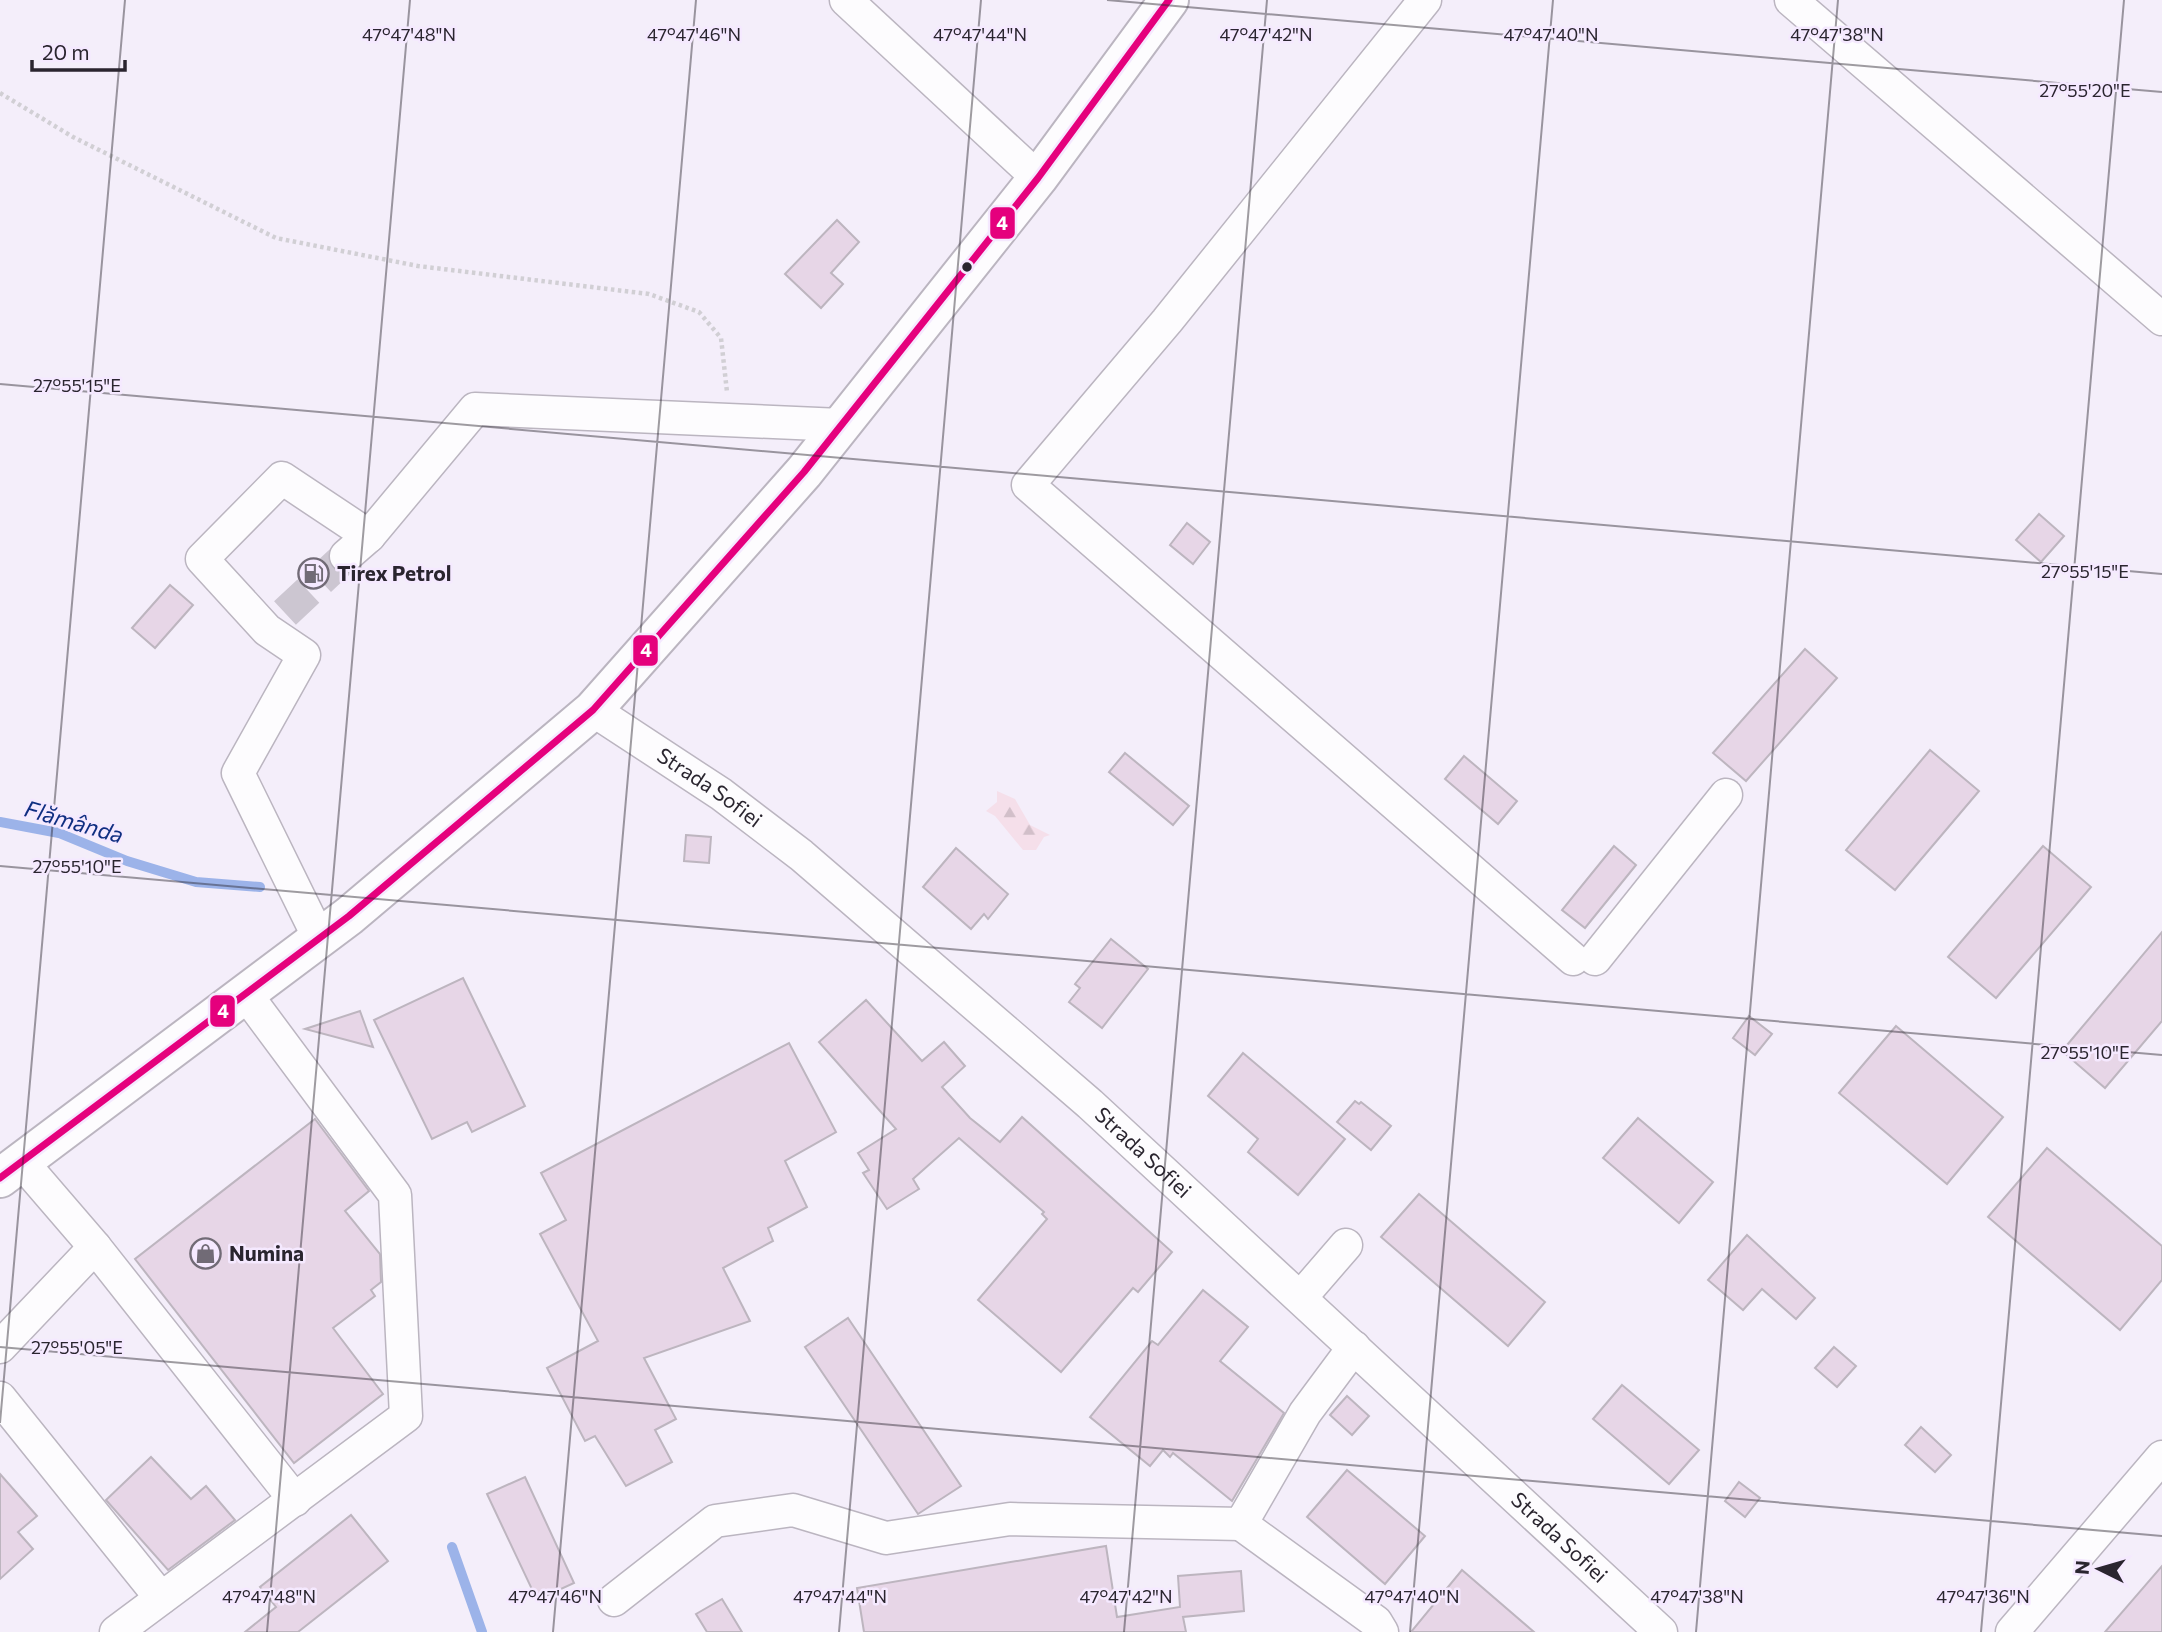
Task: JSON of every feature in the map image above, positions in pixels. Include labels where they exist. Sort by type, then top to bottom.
[{"type":"highway","points":[[11,1170],[319,938],[593,710],[723,566],[841,425],[1038,178],[1169,0]]},
{"type":"street","points":[[846,0],[1038,178]]},
{"type":"street","points":[[1425,0],[1167,321],[1028,485],[1584,959],[1726,795]]},
{"type":"street","points":[[1791,0],[2162,319]]},
{"type":"street","points":[[319,938],[239,773],[304,655],[276,622],[202,559],[282,478],[358,546],[475,410],[841,425]]},
{"type":"street","name":"Strada Sofiei","points":[[593,710],[721,794],[801,855],[1090,1104],[1661,1632]]},
{"type":"street","points":[[116,1632],[406,1416],[395,1195],[246,993]]},
{"type":"street","points":[[11,1170],[95,1247],[295,1500]]},
{"type":"street","points":[[1301,1297],[1346,1245]]},
{"type":"street","points":[[0,1347],[95,1247]]},
{"type":"street","points":[[1241,1524],[1306,1413],[1354,1347]]},
{"type":"street","points":[[0,1398],[161,1598]]},
{"type":"street","points":[[2012,1632],[2162,1457]]},
{"type":"street","points":[[614,1600],[715,1521],[793,1510],[886,1538],[1010,1519],[1241,1524],[1376,1622],[1382,1632]]},
{"type":"path","points":[[0,93],[73,137],[276,238],[418,266],[649,294],[699,312],[721,338],[731,420]]},
{"type":"green space","points":[[997,791],[1015,799],[1030,825],[1050,835],[1044,837],[1036,850],[1023,850],[995,816],[986,811],[997,802]]},
{"type":"building","points":[[837,220],[859,242],[831,273],[843,284],[821,308],[785,274]]},
{"type":"building","points":[[2039,514],[2064,536],[2041,562],[2016,540]]},
{"type":"building","points":[[1187,523],[1210,542],[1193,564],[1170,545]]},
{"type":"building","points":[[170,585],[193,605],[155,648],[132,628]]},
{"type":"building","points":[[1805,649],[1837,678],[1746,781],[1713,753]]},
{"type":"building","points":[[1930,750],[1979,791],[1895,890],[1846,850]]},
{"type":"building","points":[[1125,753],[1189,806],[1173,825],[1109,772]]},
{"type":"building","points":[[1464,756],[1517,801],[1498,824],[1445,779]]},
{"type":"building","points":[[686,835],[711,837],[709,863],[684,861]]},
{"type":"building","points":[[1614,846],[1636,865],[1585,928],[1562,910]]},
{"type":"building","points":[[2043,846],[2091,887],[1996,998],[1948,957]]},
{"type":"building","points":[[956,848],[1008,894],[988,919],[984,914],[971,929],[923,887]]},
{"type":"building","points":[[2162,932],[2162,1021],[2105,1088],[2062,1051]]},
{"type":"building","points":[[1111,939],[1148,969],[1102,1028],[1069,1002],[1080,988],[1075,984]]},
{"type":"building","points":[[463,978],[525,1106],[472,1132],[467,1122],[432,1139],[374,1020]]},
{"type":"building","points":[[866,1000],[922,1061],[944,1042],[965,1066],[942,1087],[970,1118],[1000,1142],[1022,1117],[1172,1252],[1138,1292],[1133,1288],[1061,1372],[978,1300],[1047,1219],[1042,1214],[1044,1212],[959,1138],[913,1179],[919,1189],[887,1209],[863,1173],[869,1170],[858,1153],[896,1129],[819,1042]]},
{"type":"building","points":[[360,1011],[373,1047],[305,1029]]},
{"type":"building","points":[[1749,1016],[1772,1034],[1755,1055],[1733,1038]]},
{"type":"building","points":[[1896,1026],[2003,1117],[1947,1184],[1839,1093]]},
{"type":"building","points":[[789,1043],[836,1132],[785,1161],[807,1207],[768,1228],[773,1241],[723,1268],[750,1321],[644,1358],[676,1419],[655,1430],[672,1462],[626,1486],[595,1436],[585,1441],[547,1368],[598,1341],[540,1234],[566,1220],[541,1173]]},
{"type":"building","points":[[1243,1053],[1345,1139],[1298,1195],[1248,1152],[1258,1139],[1208,1096]]},
{"type":"building","points":[[1355,1101],[1359,1104],[1361,1102],[1391,1126],[1371,1150],[1337,1122]]},
{"type":"building","points":[[1638,1118],[1713,1182],[1679,1223],[1603,1158]]},
{"type":"building","points":[[315,1119],[369,1191],[345,1211],[380,1254],[381,1282],[371,1290],[375,1296],[333,1328],[383,1394],[294,1463],[135,1259]]},
{"type":"building","points":[[2047,1148],[2162,1246],[2162,1280],[2120,1330],[1988,1217]]},
{"type":"building","points":[[1419,1194],[1545,1302],[1508,1346],[1381,1237]]},
{"type":"building","points":[[1747,1235],[1815,1298],[1796,1319],[1762,1289],[1743,1310],[1708,1280]]},
{"type":"building","points":[[1203,1290],[1248,1327],[1220,1361],[1284,1413],[1232,1501],[1173,1453],[1170,1457],[1163,1450],[1150,1466],[1090,1417],[1152,1341],[1158,1345]]},
{"type":"building","points":[[848,1318],[961,1486],[918,1514],[805,1347]]},
{"type":"building","points":[[1834,1347],[1856,1366],[1837,1387],[1815,1368]]},
{"type":"building","points":[[1622,1385],[1699,1450],[1669,1484],[1593,1419]]},
{"type":"building","points":[[1347,1396],[1369,1416],[1352,1435],[1330,1415]]},
{"type":"building","points":[[1921,1427],[1951,1455],[1935,1472],[1905,1445]]},
{"type":"building","points":[[151,1457],[191,1499],[206,1486],[235,1520],[168,1570],[106,1500]]},
{"type":"building","points":[[1347,1470],[1425,1536],[1385,1584],[1307,1517]]},
{"type":"building","points":[[0,1474],[37,1516],[18,1532],[33,1549],[0,1579]]},
{"type":"building","points":[[525,1477],[574,1583],[537,1600],[487,1494]]},
{"type":"building","points":[[1739,1482],[1760,1498],[1745,1517],[1725,1501]]},
{"type":"building","points":[[351,1515],[388,1561],[298,1632],[245,1632],[276,1607],[260,1587]]},
{"type":"building","points":[[1106,1546],[1117,1617],[1180,1607],[1178,1576],[1241,1571],[1244,1611],[1183,1617],[1186,1632],[864,1632],[857,1588]]},
{"type":"building","points":[[2162,1566],[2162,1632],[2105,1632]]},
{"type":"building","points":[[1462,1570],[1534,1632],[1411,1632]]},
{"type":"building","points":[[722,1599],[742,1632],[707,1632],[696,1614]]},
{"type":"waterway","name":"Flămânda","points":[[0,822],[59,833],[127,861],[196,882],[260,887]]},
{"type":"waterway","name":"Flămânda","points":[[452,1547],[482,1632]]},
{"type":"tunnel","points":[[285,613],[346,556]]},
{"type":"transit line","name":"4","points":[[0,1178],[349,916],[593,710],[804,472],[1038,178],[1169,0]]},
{"type":"place","name":"Tirex Petrol","points":[[314,574]]},
{"type":"place","name":"Numina","points":[[206,1254]]}]
